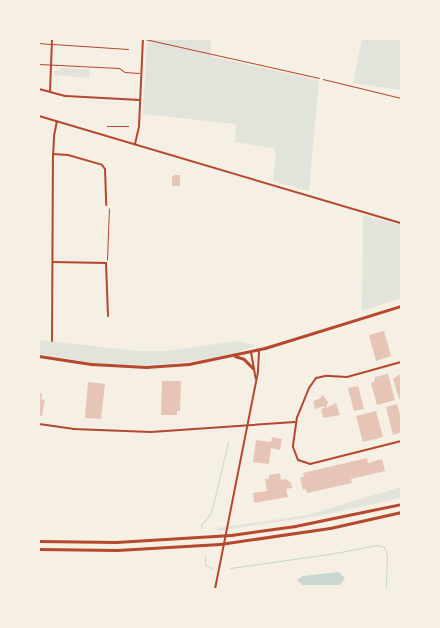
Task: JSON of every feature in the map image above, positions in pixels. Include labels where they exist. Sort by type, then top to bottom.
[{"type":"highway","points":[[39,541],[116,542],[232,535],[295,526],[401,504]]},
{"type":"highway","points":[[39,549],[117,550],[220,544],[330,528],[401,512]]},
{"type":"main road","points":[[39,356],[92,364],[146,367],[189,364],[251,352],[401,306]]},
{"type":"main road","points":[[234,356],[244,359],[253,368]]},
{"type":"street","points":[[50,92],[52,39]]},
{"type":"street","points":[[135,144],[139,128],[144,39]]},
{"type":"street","points":[[39,89],[66,96],[140,100]]},
{"type":"street","points":[[39,116],[401,223]]},
{"type":"street","points":[[52,341],[53,154],[57,121]]},
{"type":"street","points":[[53,154],[68,155],[102,165],[105,170],[106,206]]},
{"type":"street","points":[[53,262],[106,263],[108,316]]},
{"type":"street","points":[[215,589],[256,379],[258,350]]},
{"type":"street","points":[[251,352],[256,379]]},
{"type":"street","points":[[401,362],[347,377],[325,376],[316,378],[309,388],[296,422],[294,452],[298,460],[304,463],[316,463],[401,441]]},
{"type":"street","points":[[39,424],[73,429],[123,432],[189,430],[296,422]]},
{"type":"lane","points":[[144,39],[319,78]]},
{"type":"lane","points":[[39,43],[128,49]]},
{"type":"lane","points":[[39,64],[119,68],[125,72],[138,73]]},
{"type":"path","points":[[319,78],[401,98]]},
{"type":"path","points":[[107,126],[130,126]]},
{"type":"path","points":[[106,206],[110,210],[108,259],[106,263]]},
{"type":"shaded area","points":[[147,39],[211,39],[210,56],[319,80],[309,191],[273,181],[276,153],[273,148],[235,142],[236,124],[143,114]]},
{"type":"shaded area","points":[[362,39],[401,39],[401,90],[353,83]]},
{"type":"shaded area","points":[[60,68],[90,69],[89,78],[54,75],[54,71],[59,71]]},
{"type":"shaded area","points":[[363,215],[401,225],[401,298],[362,311]]},
{"type":"shaded area","points":[[39,340],[138,351],[165,351],[237,341],[256,345],[233,354],[189,362],[145,365],[92,363],[39,354]]},
{"type":"shaded area","points":[[401,487],[401,498],[397,499],[323,515],[217,531],[217,528],[307,515]]},
{"type":"shaded area","points":[[339,572],[345,578],[340,585],[302,585],[297,580],[303,576]]},
{"type":"building","points":[[180,175],[180,186],[172,186],[172,177]]},
{"type":"building","points":[[384,331],[391,356],[376,361],[369,335]]},
{"type":"building","points":[[388,374],[395,400],[377,405],[371,383],[374,382],[375,377]]},
{"type":"building","points":[[401,375],[401,399],[399,399],[393,379]]},
{"type":"building","points":[[162,381],[181,381],[180,411],[177,411],[177,415],[161,415]]},
{"type":"building","points":[[88,382],[105,384],[101,419],[85,418]]},
{"type":"building","points":[[358,386],[364,409],[354,411],[348,388]]},
{"type":"building","points":[[39,393],[42,394],[41,399],[45,400],[42,416],[39,415]]},
{"type":"building","points":[[323,395],[328,402],[326,408],[336,403],[340,415],[323,418],[321,409],[324,406],[315,409],[313,401],[321,398]]},
{"type":"building","points":[[397,404],[401,419],[401,432],[393,435],[386,407]]},
{"type":"building","points":[[376,411],[383,437],[363,442],[356,416]]},
{"type":"building","points":[[272,437],[282,439],[280,450],[271,448],[269,464],[253,462],[256,440],[271,442]]},
{"type":"building","points":[[367,458],[368,463],[382,459],[385,471],[351,479],[352,483],[307,493],[306,489],[303,490],[300,478],[304,477],[303,473]]},
{"type":"building","points":[[280,473],[281,480],[286,479],[291,483],[292,488],[286,489],[288,497],[254,503],[253,493],[267,491],[265,479],[269,479],[269,475]]},
{"type":"waterway","points":[[202,528],[201,525],[211,513],[228,442]]},
{"type":"waterway","points":[[230,568],[378,545],[384,547],[387,555],[386,589]]},
{"type":"waterway","points":[[205,556],[205,565],[212,568]]}]
